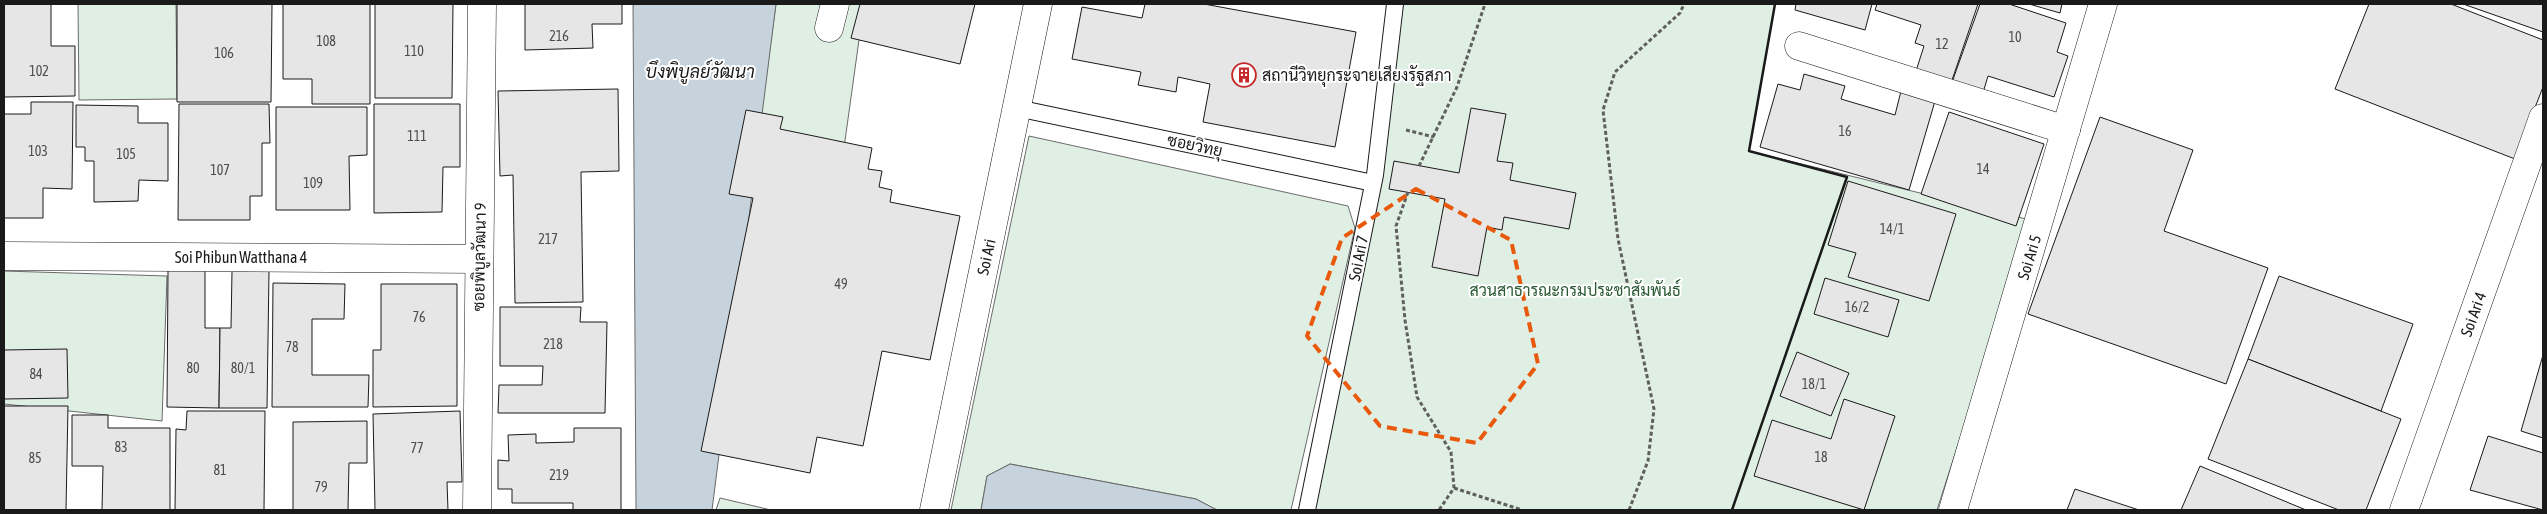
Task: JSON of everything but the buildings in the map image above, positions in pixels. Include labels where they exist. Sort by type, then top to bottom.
[{"type":"street","name":"ซอยพิบูลวัฒนา 9","points":[[476,510],[482,4]]},
{"type":"street","name":"Soi Ari","points":[[934,510],[1038,4]]},
{"type":"street","name":"Soi Ari 5","points":[[1954,510],[2103,4]]},
{"type":"street","points":[[1799,46],[2066,130]]},
{"type":"street","name":"Soi Ari 4","points":[[2404,510],[2543,118]]},
{"type":"street","name":"Soi Phibun Watthana 4","points":[[4,256],[478,259]]},
{"type":"lane","name":"Soi Ari 7","points":[[1307,510],[1373,183],[1395,4]]},
{"type":"lane","name":"ซอยวิทยุ","points":[[1017,108],[1373,183]]},
{"type":"path","points":[[1419,166],[1457,87],[1485,4]]},
{"type":"path","points":[[1629,510],[1648,461],[1654,409],[1618,239],[1603,110],[1616,72],[1680,13],[1684,4]]},
{"type":"path","points":[[1408,192],[1396,226],[1405,320],[1415,387],[1417,397],[1451,452],[1454,488],[1439,510]]},
{"type":"path","points":[[1454,488],[1522,510]]},
{"type":"highlighted area","points":[[1416,189],[1511,240],[1538,364],[1477,443],[1380,426],[1307,336],[1342,238]]},
{"type":"green space","points":[[78,4],[176,4],[177,99],[79,100]]},
{"type":"green space","points":[[776,4],[864,4],[843,155],[759,129]]},
{"type":"green space","name":"สวนสาธารณะกรมประชาสัมพันธ์","points":[[1402,4],[1775,4],[1749,151],[2030,220],[1937,510],[1312,510]]},
{"type":"green space","points":[[1029,136],[1348,206],[1355,228],[1291,510],[1217,510],[1196,499],[1010,464],[987,476],[981,510],[951,510]]},
{"type":"green space","points":[[4,271],[167,276],[162,421],[4,404]]},
{"type":"green space","points":[[720,498],[771,510],[716,510]]},
{"type":"water","name":"บึงพิบูลย์วัฒนา","points":[[633,4],[776,4],[712,510],[636,510]]},
{"type":"water","points":[[1010,464],[1196,499],[1217,510],[981,510],[987,476]]},
{"type":"wall","points":[[1732,510],[1847,177],[1749,151],[1775,4]]},
{"type":"place","name":"สถานีวิทยุกระจายเสียงรัฐสภา","points":[[1244,75]]}]
